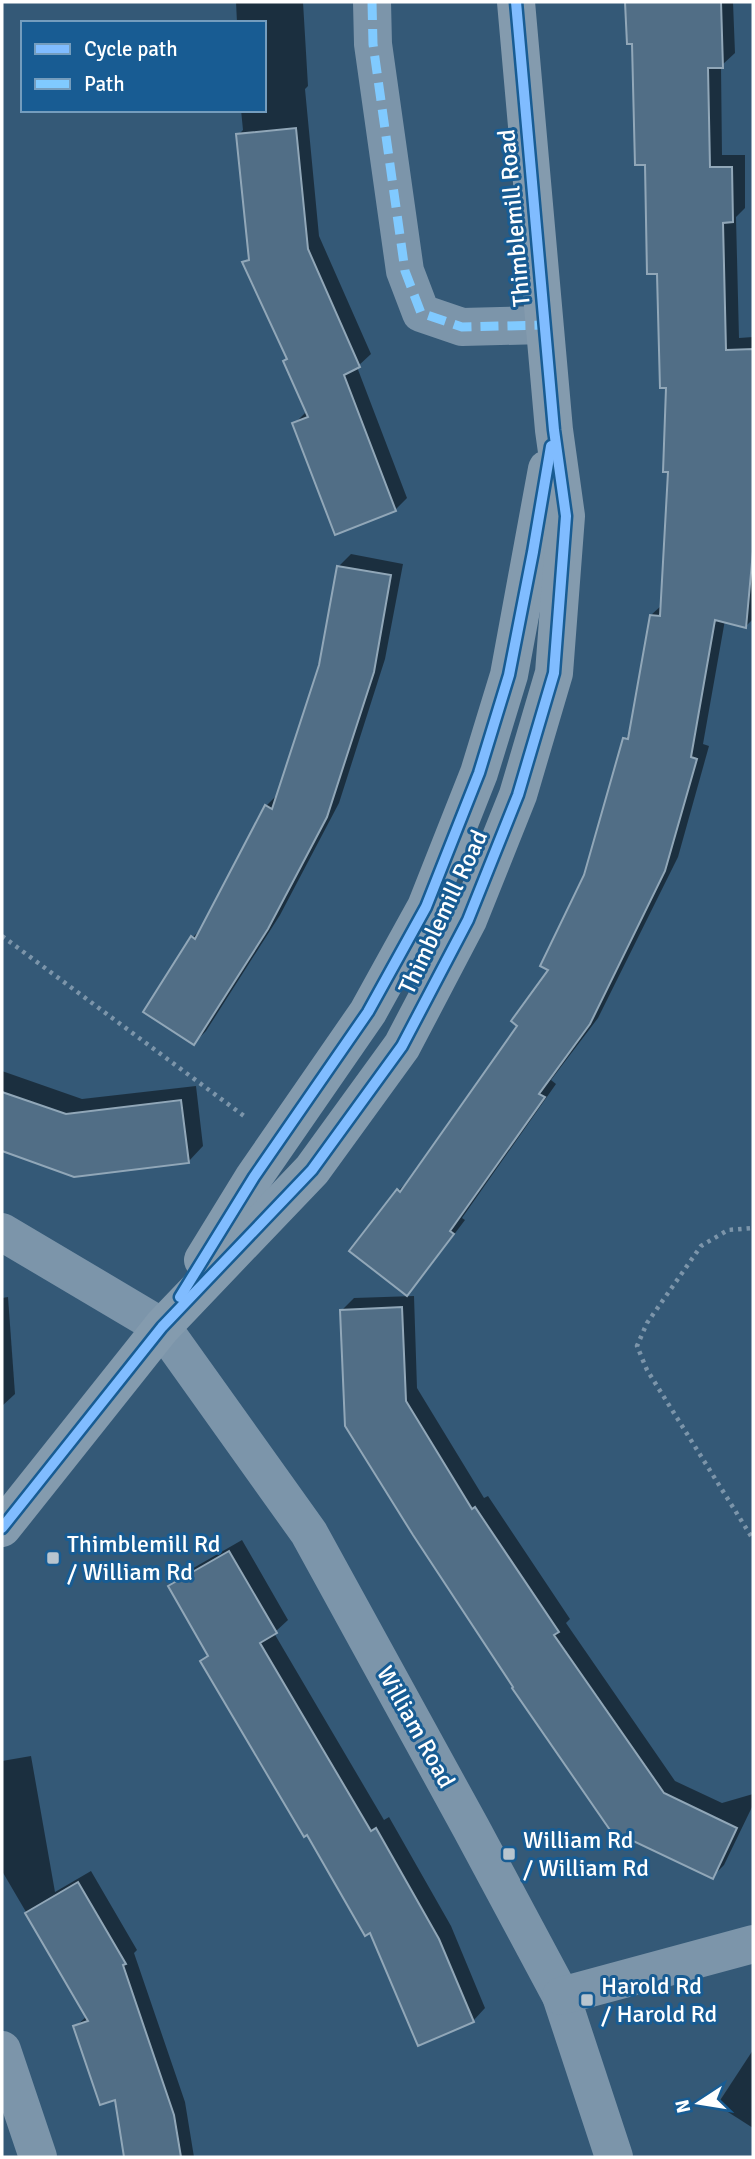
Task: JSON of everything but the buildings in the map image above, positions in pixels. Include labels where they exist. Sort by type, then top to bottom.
[{"type":"main road","name":"Thimblemill Road","points":[[2,1528],[162,1327],[254,1177],[368,1012],[426,907],[479,773],[509,675],[554,430],[516,2]]},
{"type":"street","name":"Thimblemill Road","points":[[372,2],[373,44],[405,271],[421,313],[462,327],[544,325]]},
{"type":"street","points":[[2,1232],[162,1327]]},
{"type":"street","name":"William Road","points":[[162,1327],[309,1533],[471,1828],[561,1996],[614,2157]]},
{"type":"street","points":[[561,1996],[753,1944]]},
{"type":"street","points":[[2,2050],[38,2157]]},
{"type":"path","points":[[2,936],[248,1118]]},
{"type":"path","points":[[751,1536],[647,1370],[637,1346],[647,1323],[701,1246],[728,1230],[753,1228]]},
{"type":"marked path","points":[[372,2],[373,44],[405,271],[421,313],[462,327],[544,325]]},
{"type":"cycle path","points":[[2,1528],[162,1327],[312,1170],[402,1046],[468,920],[518,795],[554,673],[566,516],[554,430],[516,2]]},
{"type":"cycle path","points":[[180,1297],[254,1177],[368,1012],[426,907],[479,773],[509,675],[551,446]]},
{"type":"place","name":"Thimblemill Rd / William Rd","points":[[53,1558]]},
{"type":"place","name":"William Rd / William Rd","points":[[509,1854]]},
{"type":"place","name":"Harold Rd / Harold Rd","points":[[587,2000]]}]
